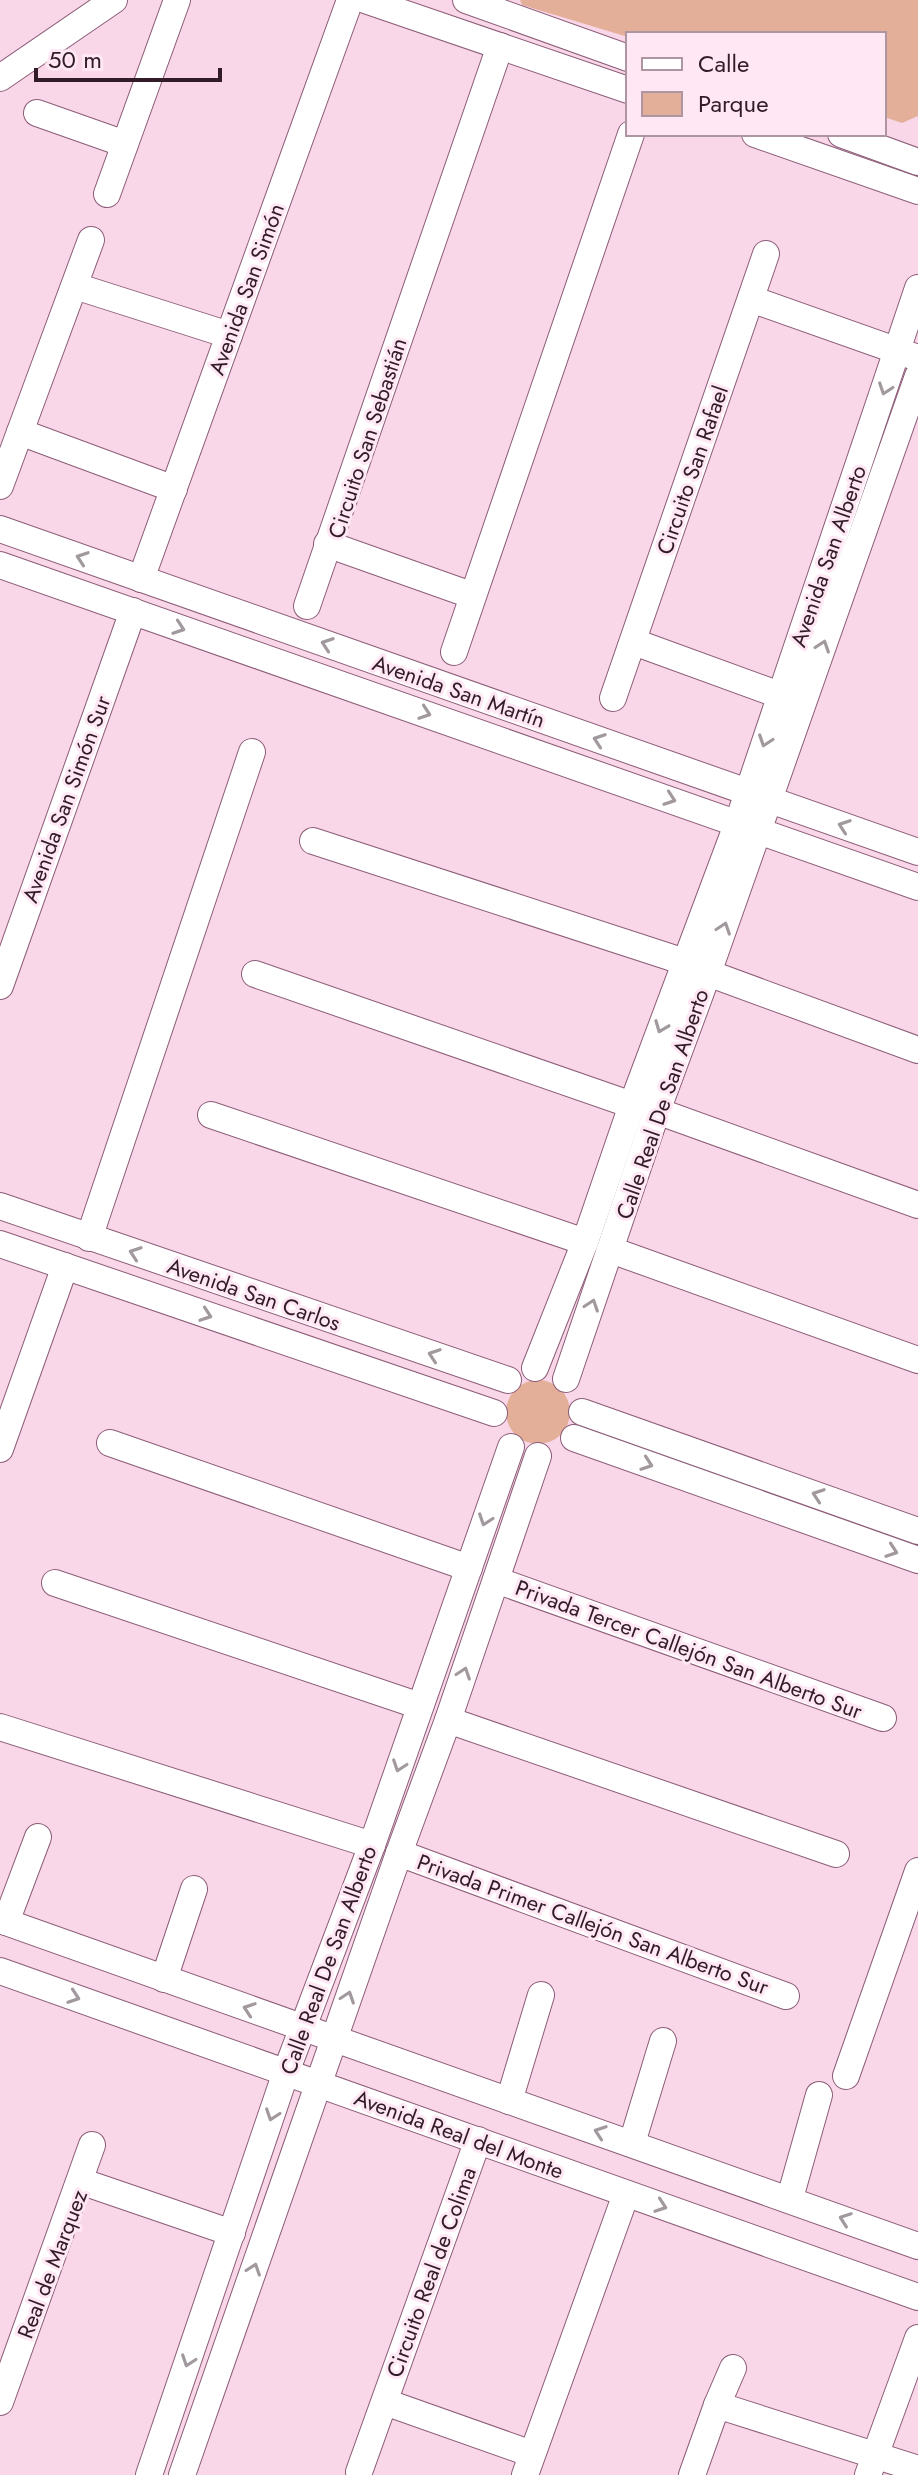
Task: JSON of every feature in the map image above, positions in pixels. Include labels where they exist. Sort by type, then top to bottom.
[{"type":"street","points":[[0,78],[114,0]]},
{"type":"street","points":[[107,194],[177,0]]},
{"type":"street","name":"Avenida San Simón","points":[[141,579],[350,0]]},
{"type":"street","points":[[365,0],[626,89]]},
{"type":"street","points":[[466,0],[626,57]]},
{"type":"street","name":"Circuito San Sebastián","points":[[471,595],[327,544],[500,46]]},
{"type":"street","points":[[37,113],[125,144]]},
{"type":"street","points":[[454,652],[630,136]]},
{"type":"street","points":[[761,136],[918,191]]},
{"type":"street","points":[[846,136],[918,162]]},
{"type":"street","points":[[0,486],[91,240]]},
{"type":"street","name":"Circuito San Rafael","points":[[613,698],[766,254]]},
{"type":"street","points":[[75,286],[229,335]]},
{"type":"street","name":"Avenida San Alberto","points":[[747,825],[908,355],[918,288]]},
{"type":"street","points":[[751,299],[908,355]]},
{"type":"street","name":"Avenida San Alberto","points":[[792,700],[918,376]]},
{"type":"street","points":[[20,432],[174,489]]},
{"type":"street","name":"Avenida San Martín","points":[[0,529],[918,852]]},
{"type":"street","points":[[307,606],[327,544]]},
{"type":"street","name":"Avenida San Martín","points":[[0,565],[918,887]]},
{"type":"street","name":"Avenida San Simón Sur","points":[[0,986],[133,611]]},
{"type":"street","points":[[634,642],[792,700]]},
{"type":"street","points":[[89,1238],[252,752]]},
{"type":"street","name":"Calle Real De San Alberto","points":[[535,1368],[585,1242],[644,1108],[747,825]]},
{"type":"street","points":[[313,841],[697,968],[918,1050]]},
{"type":"street","points":[[255,974],[918,1205]]},
{"type":"street","name":"Calle Real De San Alberto","points":[[566,1379],[611,1250],[644,1108]]},
{"type":"street","points":[[211,1115],[585,1242]]},
{"type":"street","name":"Avenida San Carlos","points":[[0,1206],[508,1380]]},
{"type":"street","name":"Avenida San Carlos","points":[[0,1244],[494,1413]]},
{"type":"street","points":[[611,1250],[918,1360]]},
{"type":"street","points":[[0,1449],[65,1266]]},
{"type":"street","points":[[535,1368],[552,1371],[566,1379],[580,1399],[582,1412],[574,1438],[551,1454],[538,1456],[511,1447],[496,1426],[494,1413],[500,1390],[508,1380],[535,1368]]},
{"type":"street","points":[[582,1412],[918,1531]]},
{"type":"street","points":[[574,1438],[918,1560]]},
{"type":"street","points":[[110,1443],[469,1568]]},
{"type":"street","name":"Calle Real De San Alberto","points":[[149,2475],[286,2072],[372,1845],[511,1447]]},
{"type":"street","name":"Calle Real De San Alberto","points":[[182,2475],[538,1456]]},
{"type":"street","name":"Privada Tercer Callejón San Alberto Sur","points":[[496,1580],[883,1718]]},
{"type":"street","points":[[55,1583],[420,1706]]},
{"type":"street","points":[[448,1720],[836,1854]]},
{"type":"street","points":[[0,1727],[372,1845]]},
{"type":"street","points":[[38,1837],[3,1921],[918,2246]]},
{"type":"street","name":"Privada Primer Callejón San Alberto Sur","points":[[399,1853],[786,1996]]},
{"type":"street","points":[[846,2076],[918,1871]]},
{"type":"street","points":[[164,1979],[194,1889]]},
{"type":"street","name":"Avenida Real del Monte","points":[[0,1971],[918,2297]]},
{"type":"street","points":[[509,2101],[541,1995]]},
{"type":"street","points":[[632,2143],[663,2041]]},
{"type":"street","points":[[790,2198],[819,2095]]},
{"type":"street","name":"Circuito Real de Colima","points":[[478,2140],[385,2402],[529,2465],[626,2194]]},
{"type":"street","points":[[80,2181],[92,2145]]},
{"type":"street","name":"Real de Marquez","points":[[0,2402],[80,2181],[232,2233]]},
{"type":"street","points":[[872,2466],[918,2338]]},
{"type":"street","points":[[692,2475],[733,2368]]},
{"type":"street","points":[[359,2472],[385,2402]]},
{"type":"street","points":[[717,2405],[872,2466],[918,2469]]},
{"type":"green space","points":[[520,0],[918,0],[918,116],[902,123],[886,118],[886,32],[626,32],[626,36],[522,5]]},
{"type":"green space","points":[[538,1380],[556,1386],[564,1394],[570,1412],[564,1430],[556,1438],[538,1444],[520,1438],[512,1430],[506,1412],[512,1394],[520,1386]]}]
